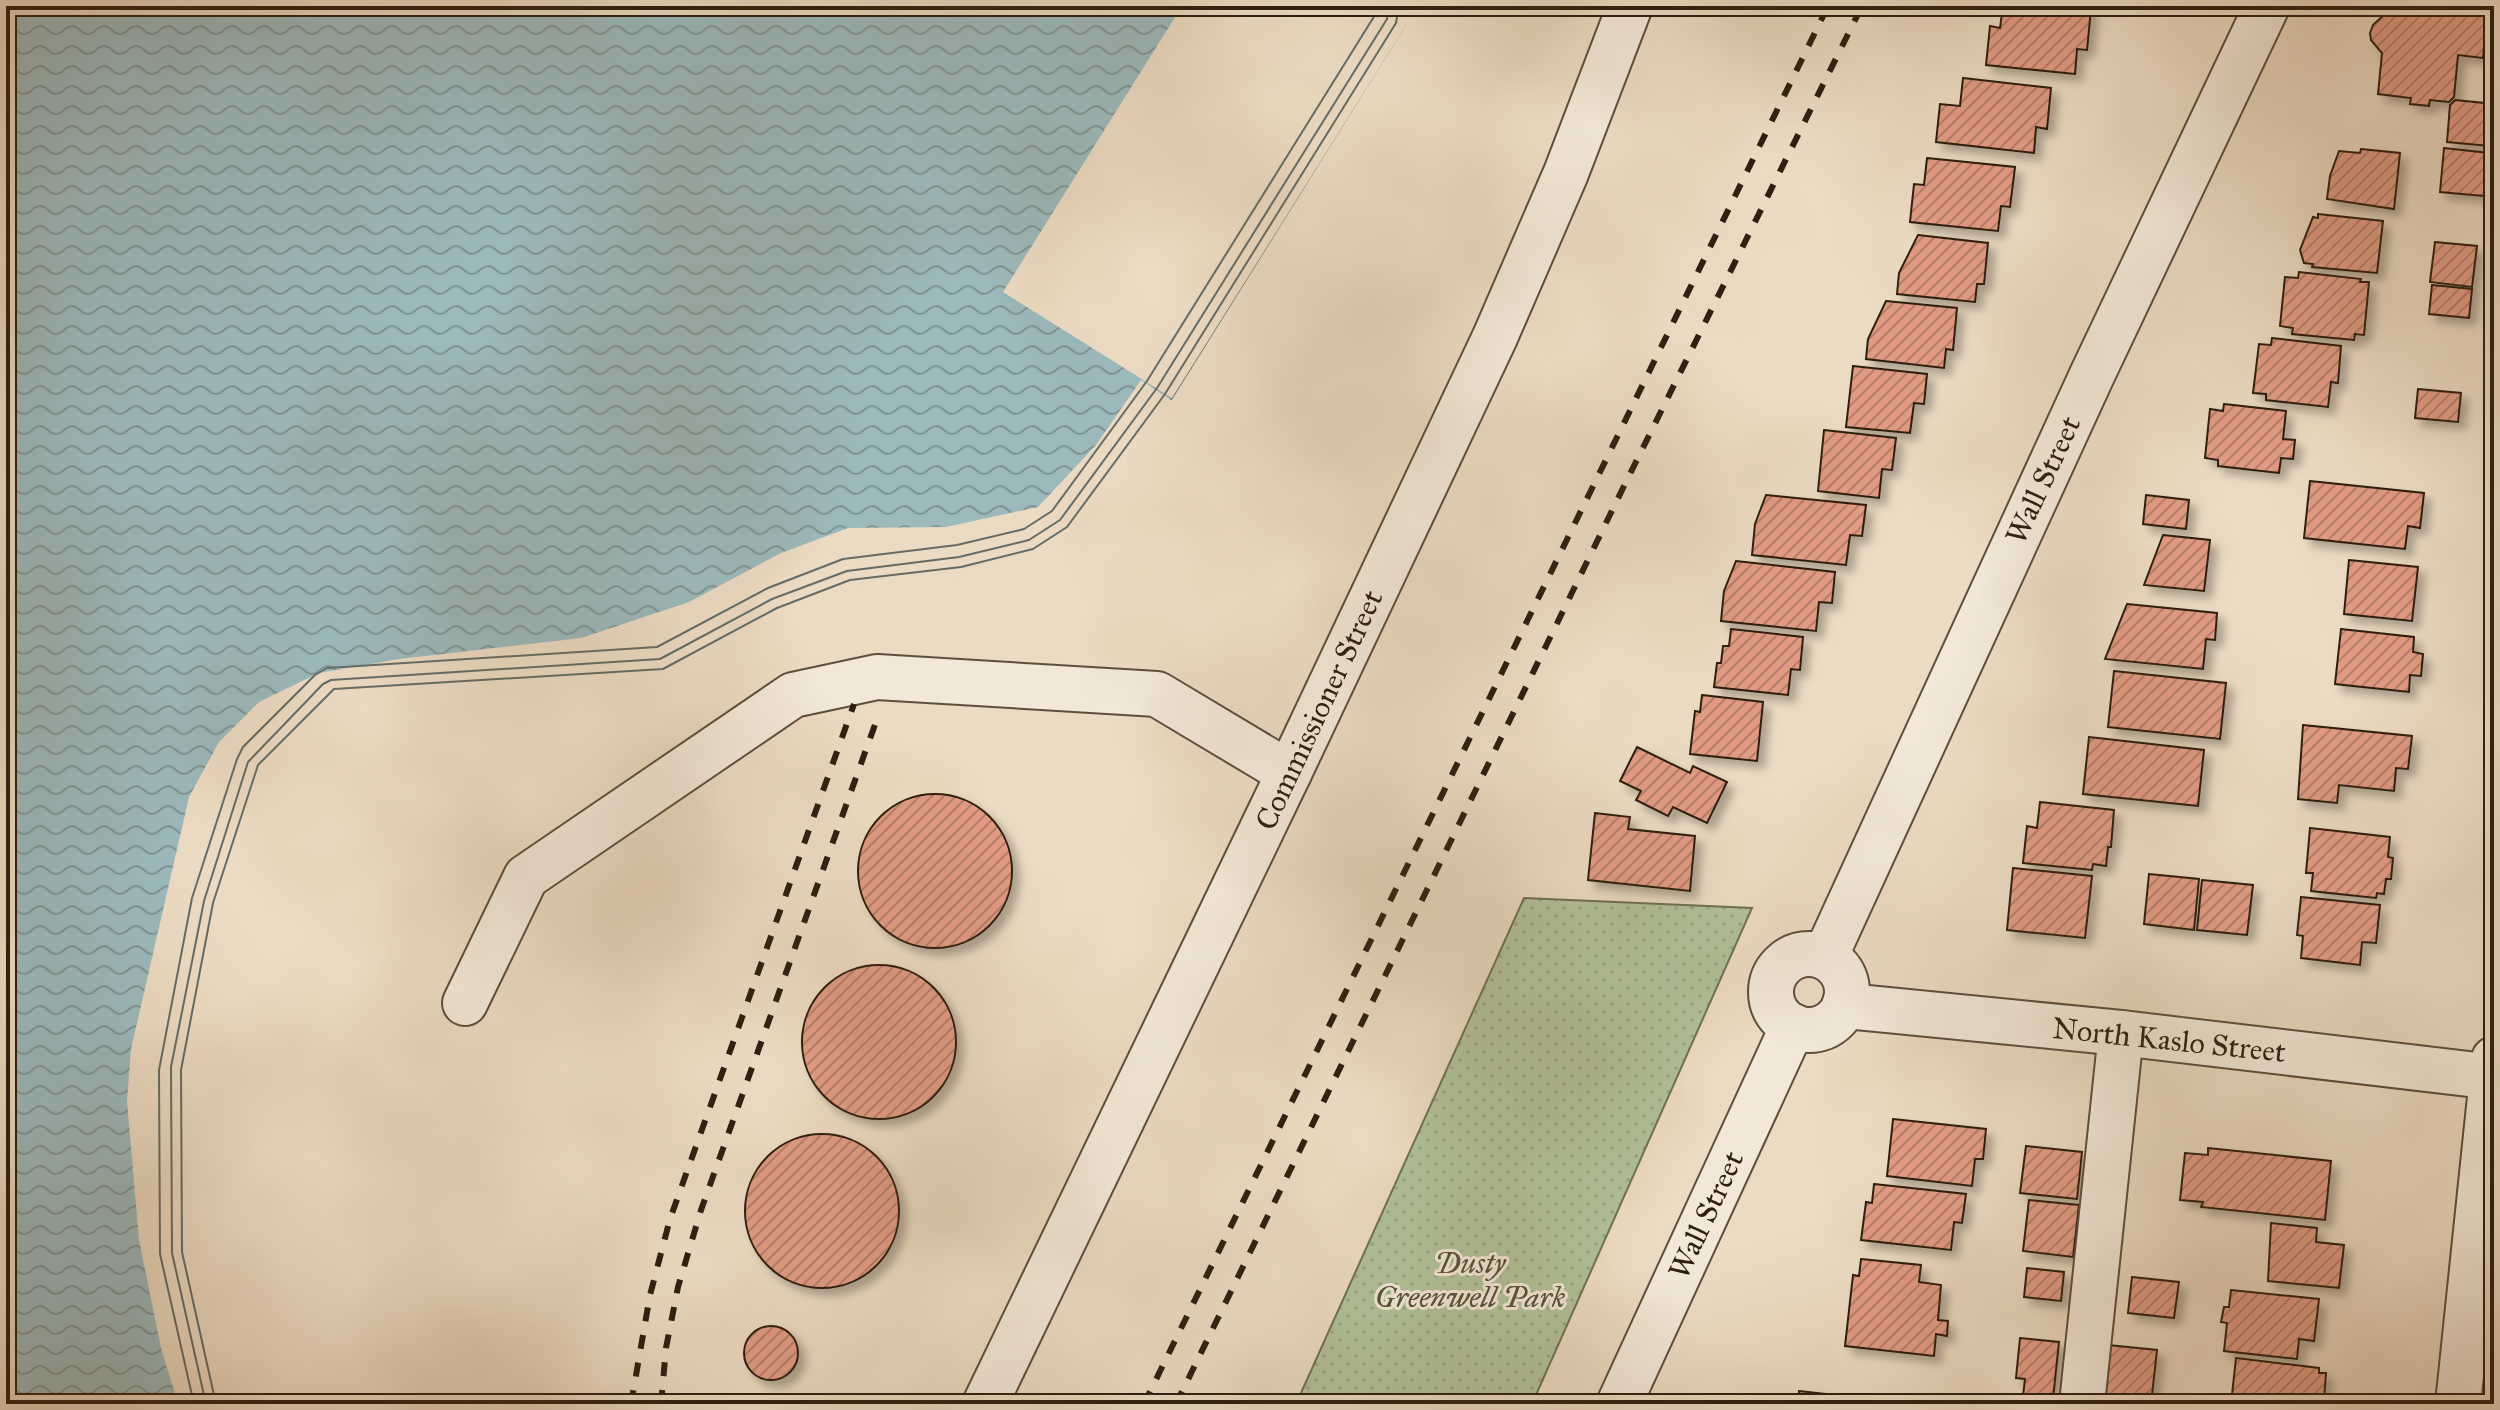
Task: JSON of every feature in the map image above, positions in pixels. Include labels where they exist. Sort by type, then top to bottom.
[{"type":"street","name":"Commissioner Street","points":[[985,1404],[1495,337],[1566,173],[1630,6]]},
{"type":"street","name":"Wall Street","points":[[1825,957],[2092,375],[2267,6]]},
{"type":"street","points":[[465,1003],[526,877],[793,695],[877,677],[1157,694],[1289,773]]},
{"type":"street","points":[[1814,953],[1825,957],[1842,973],[1847,984],[1845,1003],[1838,1017],[1828,1025],[1804,1030],[1793,1026],[1783,1020],[1771,999],[1774,976],[1790,958],[1814,953]]},
{"type":"street","name":"North Kaslo Street","points":[[1845,1003],[1857,1007],[2493,1071]]},
{"type":"street","name":"Wall Street","points":[[1619,1404],[1793,1026]]},
{"type":"street","points":[[2082,1404],[2121,1033]]},
{"type":"street","points":[[2458,1404],[2493,1071]]},
{"type":"green space","name":"Dusty Greenwell Park","points":[[1524,898],[1752,908],[1532,1404],[1296,1404]]},
{"type":"water","points":[[6,6],[1407,6],[1405,25],[1172,398],[1072,534],[852,588],[336,697],[265,768],[221,905],[189,1071],[190,1252],[224,1404],[6,1404]]},
{"type":"pier","points":[[1182,6],[1411,6],[1410,19],[1172,398],[1003,292]]},
{"type":"pier","points":[[1141,380],[1174,402],[1075,536],[1038,561],[963,579],[853,592],[782,619],[666,680],[338,700],[269,770],[225,906],[193,1071],[194,1251],[228,1404],[178,1404],[161,1348],[139,1240],[127,1101],[131,1049],[189,797],[219,742],[259,702],[319,673],[399,659],[581,638],[689,602],[781,553],[848,528],[946,527],[1038,507],[1096,445]]},
{"type":"building","points":[[2003,6],[2091,9],[2087,50],[2077,49],[2075,74],[1986,65],[1990,26],[2000,28]]},
{"type":"building","points":[[2388,6],[2488,6],[2483,58],[2458,55],[2454,97],[2449,102],[2430,100],[2429,106],[2410,104],[2411,98],[2378,94],[2382,53],[2371,40],[2370,33]]},
{"type":"building","points":[[1963,78],[2051,88],[2047,129],[2036,127],[2034,153],[1936,142],[1940,104],[1960,106]]},
{"type":"building","points":[[2455,100],[2494,104],[2490,146],[2447,142],[2450,105]]},
{"type":"building","points":[[2444,148],[2489,153],[2484,196],[2440,192]]},
{"type":"building","points":[[2361,149],[2400,153],[2394,209],[2327,199],[2330,176],[2339,151],[2360,153]]},
{"type":"building","points":[[1927,158],[2015,167],[2010,207],[2001,206],[1998,231],[1910,222],[1914,184],[1924,185]]},
{"type":"building","points":[[2318,214],[2383,221],[2377,273],[2312,267],[2313,264],[2304,263],[2300,250],[2313,217],[2318,218]]},
{"type":"building","points":[[1918,235],[1988,243],[1984,284],[1977,284],[1975,302],[1897,294],[1899,273]]},
{"type":"building","points":[[2435,242],[2477,246],[2472,287],[2430,282]]},
{"type":"building","points":[[2299,272],[2369,282],[2364,335],[2355,334],[2354,340],[2292,334],[2293,328],[2280,326],[2285,277],[2298,278]]},
{"type":"building","points":[[2432,285],[2472,289],[2469,318],[2429,314]]},
{"type":"building","points":[[1886,301],[1957,308],[1953,350],[1946,349],[1944,368],[1866,359],[1868,339]]},
{"type":"building","points":[[2272,338],[2341,346],[2338,383],[2331,382],[2328,407],[2266,400],[2266,394],[2253,393],[2259,344],[2271,345]]},
{"type":"building","points":[[1853,366],[1927,374],[1924,404],[1914,403],[1910,433],[1846,427]]},
{"type":"building","points":[[2418,389],[2461,393],[2458,422],[2415,418]]},
{"type":"building","points":[[2224,404],[2286,411],[2283,439],[2295,440],[2293,459],[2281,458],[2279,473],[2218,466],[2218,460],[2205,458],[2210,409],[2223,411]]},
{"type":"building","points":[[1824,430],[1896,438],[1892,470],[1882,469],[1879,498],[1818,491]]},
{"type":"building","points":[[2310,481],[2424,493],[2420,528],[2408,526],[2405,549],[2304,538]]},
{"type":"building","points":[[1766,495],[1866,505],[1862,536],[1850,535],[1846,565],[1752,555],[1755,524]]},
{"type":"building","points":[[2146,495],[2189,500],[2186,529],[2143,524]]},
{"type":"building","points":[[2163,535],[2210,540],[2204,591],[2144,585]]},
{"type":"building","points":[[2349,560],[2418,567],[2412,621],[2344,614]]},
{"type":"building","points":[[1736,561],[1835,572],[1832,603],[1819,602],[1816,631],[1721,621],[1724,591]]},
{"type":"building","points":[[2127,604],[2217,613],[2215,640],[2206,639],[2203,669],[2105,659]]},
{"type":"building","points":[[1731,629],[1803,637],[1800,670],[1791,669],[1788,695],[1714,687],[1717,663],[1721,663],[1723,646],[1729,646]]},
{"type":"building","points":[[2341,629],[2414,637],[2413,652],[2423,654],[2421,676],[2410,675],[2409,692],[2335,684]]},
{"type":"building","points":[[2114,671],[2226,683],[2220,739],[2108,727]]},
{"type":"building","points":[[1702,695],[1763,702],[1757,761],[1690,754],[1695,711],[1700,712]]},
{"type":"building","points":[[2303,725],[2412,736],[2408,769],[2396,768],[2394,791],[2339,785],[2337,803],[2298,799]]},
{"type":"building","points":[[2089,737],[2204,750],[2198,806],[2083,794]]},
{"type":"building","points":[[1637,747],[1690,773],[1693,766],[1727,782],[1707,823],[1673,807],[1668,816],[1636,800],[1641,791],[1620,781]]},
{"type":"building","points":[[935,794],[965,799],[990,816],[1007,841],[1012,871],[1007,901],[990,926],[965,943],[935,948],[905,943],[880,926],[863,901],[858,871],[863,841],[880,816],[905,799]]},
{"type":"building","points":[[2040,802],[2114,810],[2106,866],[2093,864],[2092,870],[2023,863],[2027,826],[2037,828]]},
{"type":"building","points":[[1595,813],[1630,817],[1628,829],[1695,836],[1690,891],[1588,880]]},
{"type":"building","points":[[2310,828],[2390,837],[2388,857],[2393,858],[2391,879],[2386,879],[2384,894],[2377,893],[2376,898],[2311,891],[2313,873],[2306,873]]},
{"type":"building","points":[[2013,868],[2092,876],[2085,938],[2007,930]]},
{"type":"building","points":[[2149,874],[2199,879],[2194,930],[2144,924]]},
{"type":"building","points":[[2202,880],[2253,885],[2247,935],[2197,930]]},
{"type":"building","points":[[2301,897],[2380,905],[2376,943],[2362,942],[2360,965],[2301,958],[2303,936],[2297,935]]},
{"type":"building","points":[[879,965],[909,970],[934,987],[951,1012],[956,1042],[951,1072],[934,1097],[909,1114],[879,1119],[849,1114],[824,1097],[807,1072],[802,1042],[807,1012],[824,987],[849,970]]},
{"type":"building","points":[[1893,1119],[1986,1129],[1983,1159],[1975,1159],[1972,1186],[1887,1176]]},
{"type":"building","points":[[822,1134],[852,1139],[877,1156],[894,1181],[899,1211],[894,1241],[877,1266],[852,1283],[822,1288],[792,1283],[767,1266],[750,1241],[745,1211],[750,1181],[767,1156],[792,1139]]},
{"type":"building","points":[[2026,1146],[2082,1152],[2077,1199],[2020,1193]]},
{"type":"building","points":[[2208,1148],[2331,1161],[2325,1220],[2201,1207],[2203,1202],[2180,1200],[2185,1153],[2208,1155]]},
{"type":"building","points":[[1874,1184],[1966,1194],[1962,1223],[1954,1222],[1951,1250],[1861,1240],[1866,1202],[1872,1203]]},
{"type":"building","points":[[2029,1200],[2079,1205],[2073,1257],[2023,1251]]},
{"type":"building","points":[[2271,1223],[2317,1228],[2316,1242],[2344,1245],[2339,1288],[2268,1281]]},
{"type":"building","points":[[1861,1259],[1921,1265],[1919,1282],[1941,1285],[1938,1320],[1948,1321],[1947,1336],[1936,1334],[1934,1356],[1845,1346],[1853,1275],[1859,1276]]},
{"type":"building","points":[[2027,1268],[2064,1272],[2061,1301],[2024,1297]]},
{"type":"building","points":[[2132,1277],[2179,1282],[2174,1318],[2128,1313]]},
{"type":"building","points":[[2231,1290],[2319,1299],[2314,1341],[2299,1339],[2297,1359],[2224,1351],[2227,1323],[2221,1322],[2224,1307],[2229,1307]]},
{"type":"building","points":[[771,1326],[790,1334],[798,1353],[790,1372],[771,1380],[752,1372],[744,1353],[752,1334]]},
{"type":"building","points":[[2020,1338],[2059,1342],[2053,1399],[2023,1396],[2025,1379],[2016,1378]]},
{"type":"building","points":[[2108,1345],[2157,1350],[2151,1404],[2102,1400]]},
{"type":"building","points":[[2236,1358],[2319,1368],[2319,1373],[2326,1373],[2324,1399],[2316,1399],[2315,1404],[2231,1404]]},
{"type":"building","points":[[1799,1391],[1906,1403],[1906,1404],[1798,1404]]},
{"type":"railway","points":[[1144,1404],[1828,6]]},
{"type":"railway","points":[[1176,1404],[1862,6]]},
{"type":"railway","points":[[631,1404],[650,1295],[670,1219],[854,704]]},
{"type":"railway","points":[[661,1404],[666,1348],[678,1287],[701,1210],[877,719]]}]
